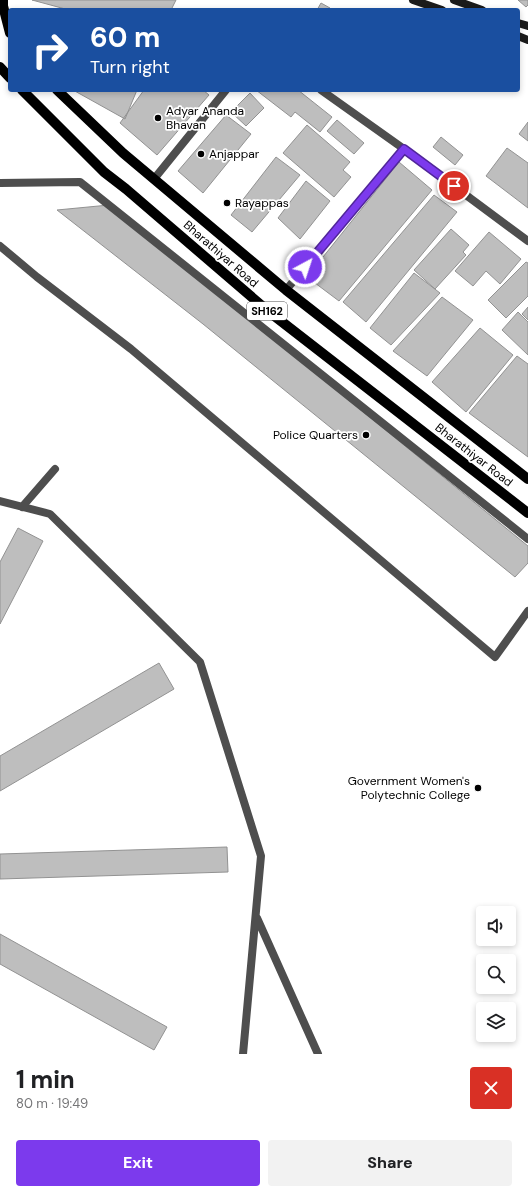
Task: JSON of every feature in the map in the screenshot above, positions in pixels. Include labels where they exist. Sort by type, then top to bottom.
[{"type":"main road","points":[[3,0],[8,25]]},
{"type":"main road","points":[[0,67],[8,76]]},
{"type":"main road","name":"Bharathiyar Road","points":[[24,92],[104,172],[126,189],[268,311],[528,513]]},
{"type":"main road","name":"Bharathiyar Road","points":[[59,92],[123,153],[286,290],[528,479]]},
{"type":"street","points":[[413,0],[436,8]]},
{"type":"street","points":[[454,0],[476,8]]},
{"type":"street","points":[[154,179],[224,92]]},
{"type":"street","points":[[324,92],[404,149],[528,241]]},
{"type":"street","points":[[286,290],[404,149]]},
{"type":"street","points":[[0,183],[80,182],[528,539]]},
{"type":"street","points":[[0,246],[37,277],[131,349],[495,657],[528,611]]},
{"type":"street","points":[[22,507],[55,469]]},
{"type":"street","points":[[0,501],[50,514],[200,662],[262,856],[243,1054]]},
{"type":"street","points":[[256,916],[318,1054]]},
{"type":"building","points":[[32,0],[176,0],[172,8],[62,8]]},
{"type":"building","points":[[518,0],[528,0],[528,5],[526,7]]},
{"type":"building","points":[[321,3],[330,8],[318,8]]},
{"type":"building","points":[[77,92],[136,92],[125,119]]},
{"type":"building","points":[[143,92],[205,92],[209,95],[157,155],[120,123]]},
{"type":"building","points":[[259,92],[301,92],[332,117],[320,132],[295,112],[291,117]]},
{"type":"building","points":[[250,93],[264,108],[246,126],[231,112]]},
{"type":"building","points":[[226,115],[251,134],[203,193],[178,171]]},
{"type":"building","points":[[337,120],[364,143],[354,154],[327,131]]},
{"type":"building","points":[[528,122],[528,141],[519,134]]},
{"type":"building","points":[[307,125],[350,162],[343,170],[351,177],[334,197],[283,153]]},
{"type":"building","points":[[441,137],[463,155],[455,165],[433,147]]},
{"type":"building","points":[[507,148],[528,163],[528,208],[486,176]]},
{"type":"building","points":[[276,157],[300,175],[252,232],[231,215]]},
{"type":"building","points":[[399,162],[432,190],[339,301],[307,277]]},
{"type":"building","points":[[306,181],[330,201],[300,239],[278,218]]},
{"type":"building","points":[[434,195],[457,212],[366,322],[343,302]]},
{"type":"building","name":"Police Quarters","points":[[109,205],[528,546],[528,563],[515,577],[203,324],[57,210]]},
{"type":"building","points":[[451,229],[469,245],[463,252],[466,255],[435,289],[414,270]]},
{"type":"building","points":[[489,232],[521,259],[500,284],[486,271],[473,286],[455,271]]},
{"type":"building","points":[[526,262],[528,263],[528,296],[506,318],[488,300]]},
{"type":"building","points":[[414,273],[440,293],[391,345],[370,328]]},
{"type":"building","points":[[442,297],[473,320],[427,376],[393,351]]},
{"type":"building","points":[[528,307],[528,320],[522,314]]},
{"type":"building","points":[[518,312],[528,322],[528,355],[502,330]]},
{"type":"building","points":[[480,328],[513,355],[466,412],[432,382]]},
{"type":"building","points":[[517,356],[528,364],[528,457],[469,413]]},
{"type":"building","points":[[18,528],[43,541],[0,624],[0,562]]},
{"type":"building","points":[[159,663],[174,689],[0,791],[0,756]]},
{"type":"building","points":[[227,847],[228,872],[0,879],[0,854]]},
{"type":"building","points":[[0,934],[167,1027],[154,1050],[0,964]]},
{"type":"place","name":"Adyar Ananda Bhavan","points":[[158,118]]},
{"type":"place","name":"Anjappar","points":[[201,154]]},
{"type":"place","name":"Rayappas","points":[[227,203]]},
{"type":"place","name":"Police Quarters","points":[[366,435]]},
{"type":"place","name":"Government Women's Polytechnic College","points":[[478,788]]},
{"type":"route","points":[[305,267],[404,149],[454,186]]}]
